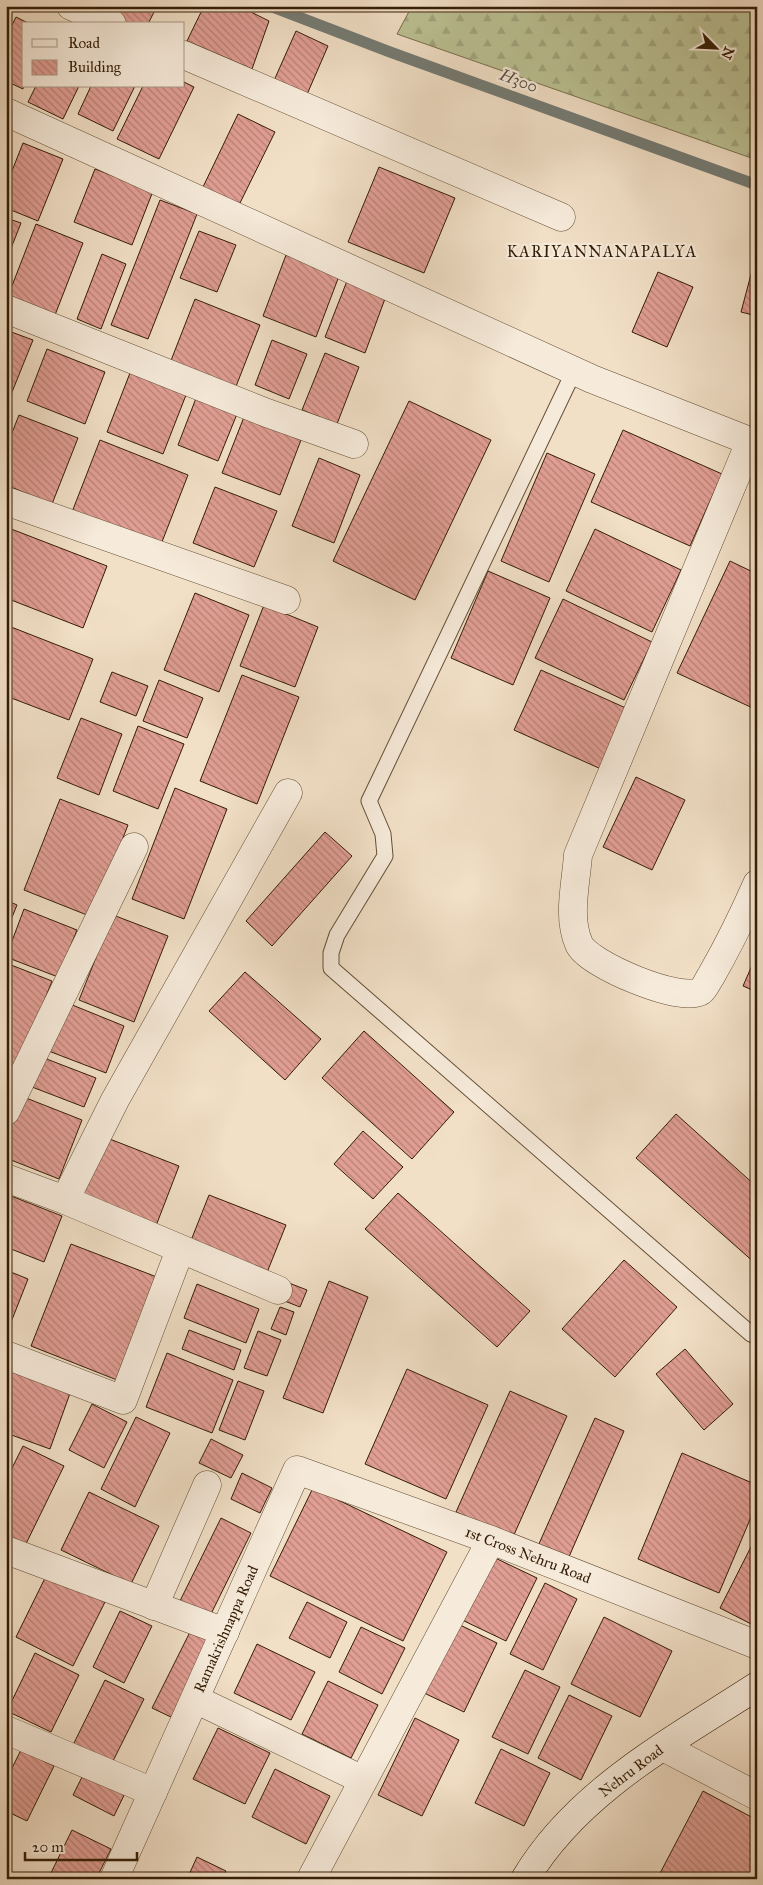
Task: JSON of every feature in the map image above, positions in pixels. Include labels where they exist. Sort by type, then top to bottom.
[{"type":"street","points":[[71,6],[107,22]]},
{"type":"street","points":[[185,55],[561,217]]},
{"type":"street","points":[[6,112],[574,371],[753,443],[578,855],[572,926],[580,947],[609,968],[654,988],[689,996],[702,991],[730,943],[757,884]]},
{"type":"street","points":[[6,309],[268,413],[354,444]]},
{"type":"street","points":[[6,501],[286,600]]},
{"type":"street","points":[[65,1200],[115,1100],[288,793]]},
{"type":"street","points":[[6,1111],[134,847]]},
{"type":"street","points":[[6,1178],[65,1200],[278,1290]]},
{"type":"street","points":[[6,1355],[123,1400],[180,1250]]},
{"type":"street","name":"1st Cross Nehru Road","points":[[297,1470],[491,1540],[757,1645]]},
{"type":"street","name":"Ramakrishnappa Road","points":[[297,1470],[195,1699],[363,1780]]},
{"type":"street","points":[[154,1606],[208,1485]]},
{"type":"street","points":[[311,1879],[491,1540]]},
{"type":"street","points":[[6,1550],[225,1632]]},
{"type":"street","name":"Nehru Road","points":[[526,1879],[537,1860],[570,1820],[600,1793],[662,1747],[757,1686]]},
{"type":"street","points":[[114,1879],[195,1699]]},
{"type":"street","points":[[6,1730],[153,1792]]},
{"type":"street","points":[[662,1747],[757,1796]]},
{"type":"lane","points":[[574,371],[369,801],[383,834],[385,856],[337,935],[331,953],[332,968],[751,1334],[757,1330]]},
{"type":"green space","points":[[412,6],[757,6],[757,160],[397,34]]},
{"type":"building","points":[[92,6],[157,6],[149,22],[123,22]]},
{"type":"building","points":[[204,6],[239,6],[269,21],[252,69],[187,41]]},
{"type":"building","points":[[16,17],[26,22],[22,22],[23,89],[6,81],[6,37]]},
{"type":"building","points":[[296,31],[328,46],[305,99],[272,85]]},
{"type":"building","points":[[185,82],[194,87],[159,159],[117,139],[142,88],[185,88]]},
{"type":"building","points":[[35,88],[78,88],[63,119],[28,102]]},
{"type":"building","points":[[90,88],[134,88],[113,131],[78,114]]},
{"type":"building","points":[[238,114],[275,132],[239,205],[203,187]]},
{"type":"building","points":[[23,143],[63,159],[38,221],[6,208],[6,186]]},
{"type":"building","points":[[379,167],[455,198],[424,273],[348,242]]},
{"type":"building","points":[[95,169],[153,191],[132,245],[74,222]]},
{"type":"building","points":[[160,200],[197,214],[148,339],[111,325]]},
{"type":"building","points":[[6,218],[21,223],[6,261]]},
{"type":"building","points":[[36,224],[83,243],[55,315],[8,296]]},
{"type":"building","points":[[199,231],[236,245],[217,292],[180,278]]},
{"type":"building","points":[[757,252],[757,316],[741,312]]},
{"type":"building","points":[[102,254],[126,264],[101,329],[77,319]]},
{"type":"building","points":[[286,255],[339,276],[316,337],[263,316]]},
{"type":"building","points":[[658,272],[693,287],[667,347],[632,332]]},
{"type":"building","points":[[347,281],[386,296],[365,353],[325,337]]},
{"type":"building","points":[[195,299],[260,325],[235,389],[170,363]]},
{"type":"building","points":[[6,330],[33,340],[6,407]]},
{"type":"building","points":[[272,340],[307,354],[289,399],[255,385]]},
{"type":"building","points":[[47,349],[105,372],[85,424],[27,401]]},
{"type":"building","points":[[325,353],[359,367],[337,424],[302,410]]},
{"type":"building","points":[[130,373],[186,395],[163,454],[107,432]]},
{"type":"building","points":[[198,393],[239,409],[218,461],[178,445]]},
{"type":"building","points":[[409,401],[491,440],[415,600],[333,561]]},
{"type":"building","points":[[19,415],[78,438],[52,504],[6,485],[6,448]]},
{"type":"building","points":[[244,417],[301,440],[280,495],[222,473]]},
{"type":"building","points":[[623,430],[722,474],[690,546],[591,502]]},
{"type":"building","points":[[100,440],[188,475],[160,547],[72,512]]},
{"type":"building","points":[[547,453],[595,474],[549,582],[501,561]]},
{"type":"building","points":[[319,458],[360,475],[334,543],[292,526]]},
{"type":"building","points":[[215,487],[277,511],[254,567],[193,543]]},
{"type":"building","points":[[6,527],[107,566],[83,628],[6,598]]},
{"type":"building","points":[[595,529],[681,570],[652,632],[566,591]]},
{"type":"building","points":[[730,561],[757,574],[757,710],[677,673]]},
{"type":"building","points":[[488,571],[550,598],[513,685],[451,658]]},
{"type":"building","points":[[195,593],[249,615],[219,692],[164,670]]},
{"type":"building","points":[[563,599],[652,642],[624,700],[535,658]]},
{"type":"building","points":[[264,605],[318,627],[295,687],[240,666]]},
{"type":"building","points":[[6,625],[93,659],[69,720],[6,696]]},
{"type":"building","points":[[541,670],[628,709],[601,769],[514,730]]},
{"type":"building","points":[[112,672],[148,686],[136,716],[100,702]]},
{"type":"building","points":[[242,675],[299,697],[257,804],[200,781]]},
{"type":"building","points":[[159,680],[203,698],[187,738],[143,721]]},
{"type":"building","points":[[81,718],[122,734],[99,795],[57,778]]},
{"type":"building","points":[[138,726],[184,744],[158,809],[113,791]]},
{"type":"building","points":[[636,777],[685,800],[652,870],[603,847]]},
{"type":"building","points":[[175,788],[227,809],[184,919],[132,899]]},
{"type":"building","points":[[60,799],[128,825],[92,917],[24,890]]},
{"type":"building","points":[[325,832],[352,856],[272,946],[246,921]]},
{"type":"building","points":[[6,900],[17,905],[6,932]]},
{"type":"building","points":[[24,909],[77,930],[58,977],[6,957]]},
{"type":"building","points":[[113,915],[168,936],[134,1022],[79,1000]]},
{"type":"building","points":[[757,954],[757,992],[743,986]]},
{"type":"building","points":[[6,963],[52,981],[17,1070],[6,1066]]},
{"type":"building","points":[[245,972],[321,1039],[285,1080],[209,1011]]},
{"type":"building","points":[[65,1002],[124,1026],[106,1073],[46,1050]]},
{"type":"building","points":[[364,1031],[454,1112],[412,1159],[322,1078]]},
{"type":"building","points":[[44,1058],[96,1078],[84,1107],[32,1087]]},
{"type":"building","points":[[21,1096],[82,1120],[59,1179],[6,1158],[6,1133]]},
{"type":"building","points":[[676,1114],[757,1187],[756,1264],[636,1158]]},
{"type":"building","points":[[363,1131],[403,1167],[373,1199],[334,1164]]},
{"type":"building","points":[[102,1136],[179,1166],[154,1231],[76,1200]]},
{"type":"building","points":[[398,1193],[530,1311],[497,1347],[365,1229]]},
{"type":"building","points":[[6,1194],[62,1216],[44,1262],[6,1247]]},
{"type":"building","points":[[209,1195],[286,1225],[264,1280],[188,1248]]},
{"type":"building","points":[[71,1244],[162,1279],[122,1382],[31,1346]]},
{"type":"building","points":[[624,1260],[677,1307],[615,1377],[562,1329]]},
{"type":"building","points":[[6,1270],[28,1279],[6,1335]]},
{"type":"building","points":[[329,1281],[368,1297],[323,1413],[283,1398]]},
{"type":"building","points":[[289,1283],[307,1290],[300,1307],[282,1300]]},
{"type":"building","points":[[197,1284],[259,1309],[246,1343],[184,1318]]},
{"type":"building","points":[[280,1307],[294,1312],[286,1335],[271,1329]]},
{"type":"building","points":[[189,1330],[241,1350],[234,1370],[182,1349]]},
{"type":"building","points":[[258,1331],[281,1340],[267,1376],[244,1368]]},
{"type":"building","points":[[685,1349],[733,1404],[704,1430],[656,1374]]},
{"type":"building","points":[[167,1353],[233,1380],[212,1433],[146,1407]]},
{"type":"building","points":[[6,1361],[73,1385],[50,1449],[6,1433]]},
{"type":"building","points":[[407,1369],[488,1405],[446,1499],[365,1464]]},
{"type":"building","points":[[238,1381],[264,1391],[245,1440],[219,1430]]},
{"type":"building","points":[[510,1391],[567,1416],[513,1537],[456,1512]]},
{"type":"building","points":[[92,1404],[127,1422],[104,1468],[69,1450]]},
{"type":"building","points":[[136,1417],[170,1433],[135,1507],[101,1489]]},
{"type":"building","points":[[595,1418],[624,1431],[568,1559],[538,1546]]},
{"type":"building","points":[[211,1439],[243,1455],[231,1478],[199,1463]]},
{"type":"building","points":[[23,1446],[64,1466],[21,1554],[6,1547],[6,1480]]},
{"type":"building","points":[[682,1453],[757,1485],[757,1503],[719,1593],[638,1559]]},
{"type":"building","points":[[242,1473],[272,1488],[260,1513],[231,1499]]},
{"type":"building","points":[[313,1488],[447,1552],[403,1641],[270,1576]]},
{"type":"building","points":[[89,1492],[159,1526],[131,1584],[61,1550]]},
{"type":"building","points":[[221,1518],[251,1533],[207,1622],[177,1607]]},
{"type":"building","points":[[757,1535],[757,1627],[720,1608]]},
{"type":"building","points":[[491,1556],[537,1578],[506,1641],[460,1619]]},
{"type":"building","points":[[47,1574],[105,1602],[73,1666],[16,1637]]},
{"type":"building","points":[[545,1583],[577,1599],[543,1670],[510,1654]]},
{"type":"building","points":[[307,1602],[347,1622],[330,1658],[289,1638]]},
{"type":"building","points":[[120,1611],[152,1626],[124,1683],[93,1667]]},
{"type":"building","points":[[604,1617],[672,1651],[640,1717],[571,1684]]},
{"type":"building","points":[[456,1623],[497,1643],[464,1712],[422,1692]]},
{"type":"building","points":[[361,1627],[405,1648],[382,1694],[339,1672]]},
{"type":"building","points":[[192,1628],[212,1638],[173,1718],[152,1708]]},
{"type":"building","points":[[257,1644],[315,1672],[291,1720],[234,1693]]},
{"type":"building","points":[[35,1653],[79,1675],[51,1732],[7,1711]]},
{"type":"building","points":[[525,1670],[560,1687],[528,1754],[492,1737]]},
{"type":"building","points":[[105,1680],[144,1699],[111,1765],[73,1745]]},
{"type":"building","points":[[328,1681],[378,1705],[351,1758],[302,1734]]},
{"type":"building","points":[[569,1695],[612,1716],[581,1780],[538,1758]]},
{"type":"building","points":[[415,1718],[459,1740],[422,1816],[378,1795]]},
{"type":"building","points":[[218,1728],[270,1753],[245,1804],[193,1779]]},
{"type":"building","points":[[501,1749],[550,1773],[524,1826],[475,1803]]},
{"type":"building","points":[[21,1750],[54,1766],[27,1821],[6,1811],[6,1780]]},
{"type":"building","points":[[87,1767],[128,1787],[114,1816],[73,1795]]},
{"type":"building","points":[[275,1769],[330,1796],[306,1844],[252,1817]]},
{"type":"building","points":[[703,1791],[757,1820],[757,1879],[657,1879]]},
{"type":"building","points":[[72,1830],[111,1849],[96,1879],[48,1879]]},
{"type":"building","points":[[197,1857],[226,1871],[222,1879],[187,1879]]},
{"type":"waterway","name":"H300","points":[[270,6],[390,52],[757,185]]},
{"type":"district","name":"KARIYANNANAPALYA","points":[[602,251]]}]
